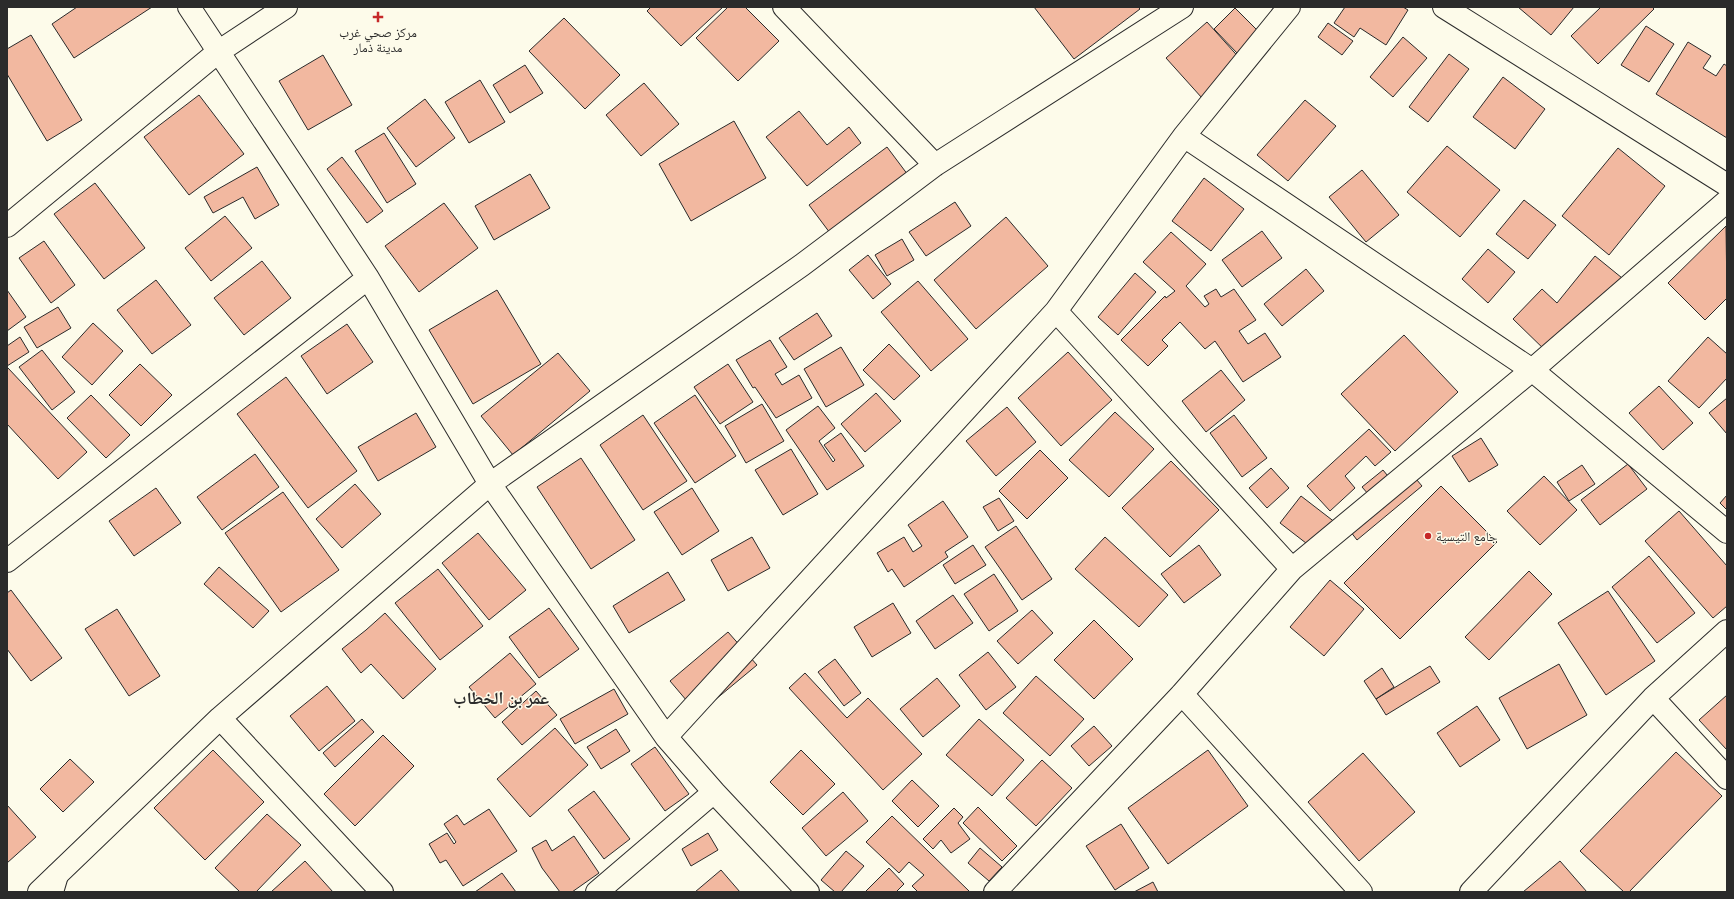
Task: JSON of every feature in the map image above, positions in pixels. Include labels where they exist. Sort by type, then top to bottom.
[{"type":"street","points":[[189,7],[368,278],[490,484],[666,737],[714,792],[808,892]]},
{"type":"street","points":[[7,226],[218,52],[286,7]]},
{"type":"street","points":[[784,7],[935,165]]},
{"type":"street","points":[[39,892],[54,884],[220,718],[490,484],[802,265],[935,165],[1182,7]]},
{"type":"street","points":[[666,737],[1056,311],[1184,136],[1289,7]]},
{"type":"street","points":[[1444,7],[1727,186]]},
{"type":"street","points":[[1184,136],[1532,370],[1727,532]]},
{"type":"street","points":[[995,892],[1182,694],[1292,569],[1532,370],[1727,201]]},
{"type":"street","points":[[7,561],[368,278]]},
{"type":"street","points":[[1056,311],[1292,569]]},
{"type":"street","points":[[1471,892],[1653,698],[1727,631]]},
{"type":"street","points":[[1182,694],[1362,892]]},
{"type":"street","points":[[1653,698],[1727,778]]},
{"type":"street","points":[[220,718],[382,892]]},
{"type":"street","points":[[597,892],[714,792]]},
{"type":"building","points":[[77,7],[152,7],[74,58],[52,24]]},
{"type":"building","points":[[651,7],[723,7],[681,46],[647,11]]},
{"type":"building","points":[[728,7],[745,7],[779,41],[738,81],[696,38]]},
{"type":"building","points":[[1034,7],[1138,7],[1140,9],[1074,59]]},
{"type":"building","points":[[1345,7],[1403,7],[1408,10],[1386,45],[1360,28],[1354,37],[1334,23]]},
{"type":"building","points":[[1518,7],[1574,7],[1551,35]]},
{"type":"building","points":[[1601,7],[1652,7],[1654,9],[1598,64],[1571,36]]},
{"type":"building","points":[[1235,8],[1259,32],[1237,53],[1214,29]]},
{"type":"building","points":[[564,18],[620,75],[585,109],[529,51]]},
{"type":"building","points":[[1207,22],[1243,62],[1202,98],[1166,58]]},
{"type":"building","points":[[1328,23],[1353,41],[1342,55],[1318,37]]},
{"type":"building","points":[[1646,26],[1674,44],[1649,82],[1621,65]]},
{"type":"building","points":[[31,35],[82,120],[47,141],[7,74],[7,49]]},
{"type":"building","points":[[1403,37],[1427,58],[1393,97],[1370,77]]},
{"type":"building","points":[[1688,42],[1711,56],[1703,68],[1716,76],[1724,64],[1727,66],[1727,138],[1656,94]]},
{"type":"building","points":[[1449,54],[1469,69],[1428,122],[1409,107]]},
{"type":"building","points":[[323,55],[352,105],[308,130],[279,81]]},
{"type":"building","points":[[525,65],[543,93],[510,113],[493,85]]},
{"type":"building","points":[[1503,77],[1545,109],[1515,149],[1473,117]]},
{"type":"building","points":[[480,80],[505,122],[469,143],[445,102]]},
{"type":"building","points":[[644,83],[679,124],[641,156],[606,115]]},
{"type":"building","points":[[199,95],[244,154],[189,195],[144,137]]},
{"type":"building","points":[[425,99],[455,138],[416,167],[387,128]]},
{"type":"building","points":[[1305,100],[1336,126],[1288,181],[1257,155]]},
{"type":"building","points":[[799,111],[827,145],[849,127],[861,143],[807,186],[766,137]]},
{"type":"building","points":[[734,121],[766,178],[691,221],[659,164]]},
{"type":"building","points":[[384,133],[416,184],[387,203],[355,151]]},
{"type":"building","points":[[1447,146],[1500,190],[1460,237],[1407,192]]},
{"type":"building","points":[[887,147],[911,179],[833,237],[809,205]]},
{"type":"building","points":[[1618,148],[1665,186],[1609,255],[1562,216]]},
{"type":"building","points":[[342,157],[383,211],[367,223],[327,169]]},
{"type":"building","points":[[257,167],[279,205],[255,219],[243,197],[213,213],[204,197]]},
{"type":"building","points":[[1362,170],[1399,215],[1366,242],[1329,197]]},
{"type":"building","points":[[530,174],[550,208],[494,240],[475,206]]},
{"type":"building","points":[[1204,178],[1244,209],[1211,251],[1172,221]]},
{"type":"building","points":[[95,183],[145,248],[104,279],[54,214]]},
{"type":"building","points":[[1524,200],[1556,225],[1528,259],[1496,234]]},
{"type":"building","points":[[955,202],[971,226],[926,256],[909,232]]},
{"type":"building","points":[[444,203],[478,248],[419,292],[385,246]]},
{"type":"building","points":[[225,216],[252,248],[211,281],[185,248]]},
{"type":"building","points":[[1006,217],[1048,266],[976,329],[934,280]]},
{"type":"building","points":[[1726,226],[1727,298],[1705,320],[1668,283]]},
{"type":"building","points":[[1262,231],[1282,258],[1242,287],[1222,260]]},
{"type":"building","points":[[1171,232],[1206,264],[1186,286],[1205,307],[1209,304],[1204,296],[1216,289],[1221,297],[1234,289],[1256,320],[1239,331],[1248,344],[1265,333],[1281,357],[1243,382],[1215,341],[1205,349],[1180,322],[1162,340],[1168,346],[1148,366],[1121,340],[1165,296],[1166,298],[1175,291],[1143,262]]},
{"type":"building","points":[[902,239],[914,260],[887,276],[875,255]]},
{"type":"building","points":[[44,241],[75,285],[51,303],[19,258]]},
{"type":"building","points":[[1488,249],[1515,272],[1488,303],[1462,279]]},
{"type":"building","points":[[868,255],[891,284],[873,299],[849,270]]},
{"type":"building","points":[[1595,256],[1627,282],[1550,355],[1513,319],[1542,289],[1557,303]]},
{"type":"building","points":[[262,261],[291,298],[244,335],[214,298]]},
{"type":"building","points":[[1306,269],[1324,291],[1282,326],[1264,304]]},
{"type":"building","points":[[1135,273],[1156,292],[1118,335],[1098,317]]},
{"type":"building","points":[[156,280],[191,325],[152,354],[117,310]]},
{"type":"building","points":[[918,281],[968,339],[931,371],[881,312]]},
{"type":"building","points":[[7,290],[26,317],[7,331]]},
{"type":"building","points":[[497,290],[541,364],[473,404],[429,330]]},
{"type":"building","points":[[58,307],[71,328],[37,348],[24,327]]},
{"type":"building","points":[[817,313],[832,336],[794,360],[779,338]]},
{"type":"building","points":[[93,323],[123,351],[92,385],[62,357]]},
{"type":"building","points":[[347,324],[373,362],[327,394],[301,356]]},
{"type":"building","points":[[1404,335],[1458,392],[1395,451],[1341,394]]},
{"type":"building","points":[[20,337],[29,352],[7,366],[7,346]]},
{"type":"building","points":[[1708,337],[1727,354],[1727,378],[1699,408],[1668,381]]},
{"type":"building","points":[[770,340],[787,367],[775,374],[782,385],[799,375],[812,398],[776,418],[755,387],[753,388],[736,360]]},
{"type":"building","points":[[889,344],[920,376],[894,400],[863,370]]},
{"type":"building","points":[[841,347],[864,385],[826,407],[804,369]]},
{"type":"building","points":[[42,350],[75,392],[52,410],[19,367]]},
{"type":"building","points":[[1068,352],[1112,400],[1061,446],[1018,398]]},
{"type":"building","points":[[558,353],[590,391],[513,455],[481,416]]},
{"type":"building","points":[[140,364],[172,395],[141,426],[109,395]]},
{"type":"building","points":[[728,364],[753,402],[720,424],[694,387]]},
{"type":"building","points":[[8,368],[87,452],[58,479],[7,424]]},
{"type":"building","points":[[1221,370],[1245,400],[1206,432],[1182,401]]},
{"type":"building","points":[[286,377],[357,471],[308,508],[237,414]]},
{"type":"building","points":[[1659,386],[1693,423],[1663,450],[1629,413]]},
{"type":"building","points":[[876,393],[901,421],[865,452],[841,424]]},
{"type":"building","points":[[91,395],[130,435],[106,458],[67,418]]},
{"type":"building","points":[[695,395],[736,456],[695,483],[654,423]]},
{"type":"building","points":[[1727,398],[1727,434],[1709,413]]},
{"type":"building","points":[[762,404],[784,441],[746,463],[725,426]]},
{"type":"building","points":[[818,406],[835,428],[819,441],[833,462],[835,460],[824,445],[841,433],[864,466],[827,490],[786,430]]},
{"type":"building","points":[[1007,407],[1036,442],[996,476],[966,441]]},
{"type":"building","points":[[1115,412],[1154,449],[1109,497],[1069,460]]},
{"type":"building","points":[[416,413],[436,447],[378,481],[358,447]]},
{"type":"building","points":[[643,415],[687,481],[643,510],[600,445]]},
{"type":"building","points":[[1234,415],[1267,458],[1242,477],[1210,433]]},
{"type":"building","points":[[1369,429],[1391,452],[1375,466],[1366,456],[1345,476],[1355,488],[1330,511],[1307,486]]},
{"type":"building","points":[[1481,438],[1498,465],[1469,482],[1452,456]]},
{"type":"building","points":[[791,449],[818,494],[783,515],[755,470]]},
{"type":"building","points":[[1040,450],[1068,478],[1027,519],[999,491]]},
{"type":"building","points":[[255,454],[279,487],[222,530],[197,497]]},
{"type":"building","points":[[581,458],[635,540],[591,569],[537,487]]},
{"type":"building","points":[[1171,461],[1219,510],[1170,557],[1122,508]]},
{"type":"building","points":[[1628,464],[1647,489],[1600,525],[1581,500]]},
{"type":"building","points":[[1582,465],[1595,484],[1569,501],[1557,482]]},
{"type":"building","points":[[1271,468],[1289,488],[1267,508],[1249,488]]},
{"type":"building","points":[[1383,470],[1396,486],[1411,473],[1422,486],[1357,540],[1347,527],[1376,503],[1362,487]]},
{"type":"building","points":[[1544,476],[1577,510],[1540,545],[1507,511]]},
{"type":"building","points":[[355,484],[381,514],[342,548],[316,519]]},
{"type":"building","points":[[1441,486],[1497,542],[1400,639],[1344,583]]},
{"type":"building","points":[[156,488],[181,523],[134,556],[109,521]]},
{"type":"building","points":[[692,488],[719,531],[682,555],[654,512]]},
{"type":"building","points":[[283,492],[339,570],[281,612],[225,533]]},
{"type":"building","points":[[1727,495],[1727,510],[1720,503]]},
{"type":"building","points":[[1301,496],[1336,523],[1315,550],[1280,523]]},
{"type":"building","points":[[999,498],[1014,521],[998,531],[983,507]]},
{"type":"building","points":[[943,501],[968,537],[945,552],[948,557],[904,587],[892,569],[888,572],[877,553],[904,537],[913,552],[922,546],[908,525]]},
{"type":"building","points":[[1679,511],[1727,566],[1727,606],[1713,618],[1645,541]]},
{"type":"building","points":[[1016,526],[1052,579],[1022,600],[985,547]]},
{"type":"building","points":[[478,533],[526,590],[489,620],[442,563]]},
{"type":"building","points":[[752,537],[770,568],[728,591],[711,560]]},
{"type":"building","points":[[1105,537],[1168,595],[1139,627],[1075,569]]},
{"type":"building","points":[[973,545],[986,565],[955,584],[943,565]]},
{"type":"building","points":[[1199,545],[1221,575],[1184,603],[1161,574]]},
{"type":"building","points":[[1649,556],[1695,613],[1657,643],[1612,587]]},
{"type":"building","points":[[219,567],[269,611],[253,628],[204,584]]},
{"type":"building","points":[[438,569],[483,626],[440,660],[395,603]]},
{"type":"building","points":[[1529,571],[1552,594],[1489,660],[1465,637]]},
{"type":"building","points":[[668,572],[685,600],[629,633],[613,606]]},
{"type":"building","points":[[994,574],[1018,611],[989,631],[964,594]]},
{"type":"building","points":[[1330,580],[1364,609],[1324,656],[1290,627]]},
{"type":"building","points":[[11,590],[62,658],[31,681],[7,649],[7,593]]},
{"type":"building","points":[[1608,591],[1655,661],[1606,695],[1558,623]]},
{"type":"building","points":[[953,595],[973,623],[935,649],[916,621]]},
{"type":"building","points":[[893,603],[911,633],[872,657],[854,627]]},
{"type":"building","points":[[549,608],[579,649],[539,678],[509,637]]},
{"type":"building","points":[[117,609],[160,676],[129,696],[85,629]]},
{"type":"building","points":[[1032,610],[1053,633],[1018,664],[997,641]]},
{"type":"building","points":[[385,613],[436,669],[403,699],[371,664],[361,673],[342,649]]},
{"type":"building","points":[[1094,620],[1133,659],[1094,699],[1054,660]]},
{"type":"building","points":[[728,632],[757,665],[698,714],[670,681]]},
{"type":"building","points":[[988,652],[1016,687],[986,710],[959,675]]},
{"type":"building","points":[[510,653],[536,684],[495,718],[469,687]]},
{"type":"building","points":[[835,659],[861,693],[844,706],[818,672]]},
{"type":"building","points":[[1559,664],[1587,715],[1527,749],[1499,698]]},
{"type":"building","points":[[1430,666],[1440,682],[1386,715],[1376,699]]},
{"type":"building","points":[[1382,668],[1394,687],[1376,699],[1364,681]]},
{"type":"building","points":[[805,673],[847,718],[868,698],[922,754],[883,790],[789,688]]},
{"type":"building","points":[[1036,676],[1084,719],[1050,756],[1003,713]]},
{"type":"building","points":[[937,678],[960,706],[923,737],[900,709]]},
{"type":"building","points":[[327,686],[355,721],[319,751],[290,716]]},
{"type":"building","points":[[614,689],[628,714],[575,744],[560,719]]},
{"type":"building","points":[[536,691],[557,715],[522,745],[502,722]]},
{"type":"building","points":[[1727,695],[1727,750],[1699,720]]},
{"type":"building","points":[[1477,706],[1500,740],[1460,767],[1437,733]]},
{"type":"building","points":[[362,719],[374,732],[335,767],[323,753]]},
{"type":"building","points":[[979,719],[1024,760],[992,796],[946,755]]},
{"type":"building","points":[[1094,726],[1112,746],[1089,766],[1071,746]]},
{"type":"building","points":[[555,728],[588,765],[530,817],[497,779]]},
{"type":"building","points":[[616,729],[630,751],[601,769],[587,747]]},
{"type":"building","points":[[383,735],[414,766],[355,826],[324,794]]},
{"type":"building","points":[[655,747],[689,794],[665,811],[631,764]]},
{"type":"building","points":[[213,750],[264,802],[205,860],[154,808]]},
{"type":"building","points":[[801,750],[835,784],[803,815],[770,782]]},
{"type":"building","points":[[1208,750],[1248,806],[1168,864],[1128,808]]},
{"type":"building","points":[[1676,752],[1722,796],[1629,892],[1624,892],[1580,851]]},
{"type":"building","points":[[1363,753],[1415,812],[1359,861],[1308,802]]},
{"type":"building","points":[[70,759],[94,782],[63,812],[40,789]]},
{"type":"building","points":[[1042,760],[1072,788],[1036,826],[1006,798]]},
{"type":"building","points":[[912,780],[939,806],[918,827],[892,801]]},
{"type":"building","points":[[594,791],[630,839],[604,859],[568,810]]},
{"type":"building","points":[[843,792],[868,821],[826,856],[802,828]]},
{"type":"building","points":[[7,805],[36,837],[7,863]]},
{"type":"building","points":[[978,807],[1017,846],[1002,861],[963,823]]},
{"type":"building","points":[[954,808],[963,817],[958,823],[970,839],[951,853],[941,840],[933,849],[923,839]]},
{"type":"building","points":[[489,809],[517,851],[463,886],[446,860],[440,863],[429,844],[447,833],[454,844],[456,842],[444,824],[457,815],[464,825]]},
{"type":"building","points":[[267,814],[301,845],[256,892],[240,892],[215,868]]},
{"type":"building","points":[[892,816],[969,891],[918,892],[912,886],[924,875],[909,862],[899,873],[866,842]]},
{"type":"building","points":[[1121,824],[1149,868],[1115,890],[1086,846]]},
{"type":"building","points":[[708,833],[718,850],[691,866],[682,849]]},
{"type":"building","points":[[574,836],[599,873],[572,892],[560,892],[542,868],[532,848],[546,840],[552,851]]},
{"type":"building","points":[[980,848],[1002,867],[989,881],[968,863]]},
{"type":"building","points":[[846,851],[864,866],[841,892],[835,892],[821,880]]},
{"type":"building","points":[[305,861],[333,892],[271,892]]},
{"type":"building","points":[[1560,861],[1587,892],[1523,892]]},
{"type":"building","points":[[889,868],[904,884],[896,892],[865,892]]},
{"type":"building","points":[[721,870],[740,892],[695,892]]},
{"type":"building","points":[[502,873],[516,892],[475,892]]},
{"type":"building","points":[[1153,882],[1158,892],[1134,892]]},
{"type":"place","name":"مركز صحي غرب مدينة ذمار","points":[[378,17]]},
{"type":"place","name":"جامع التيسية","points":[[1428,536]]},
{"type":"district","name":"عمر بن الخطاب","points":[[501,698]]}]
